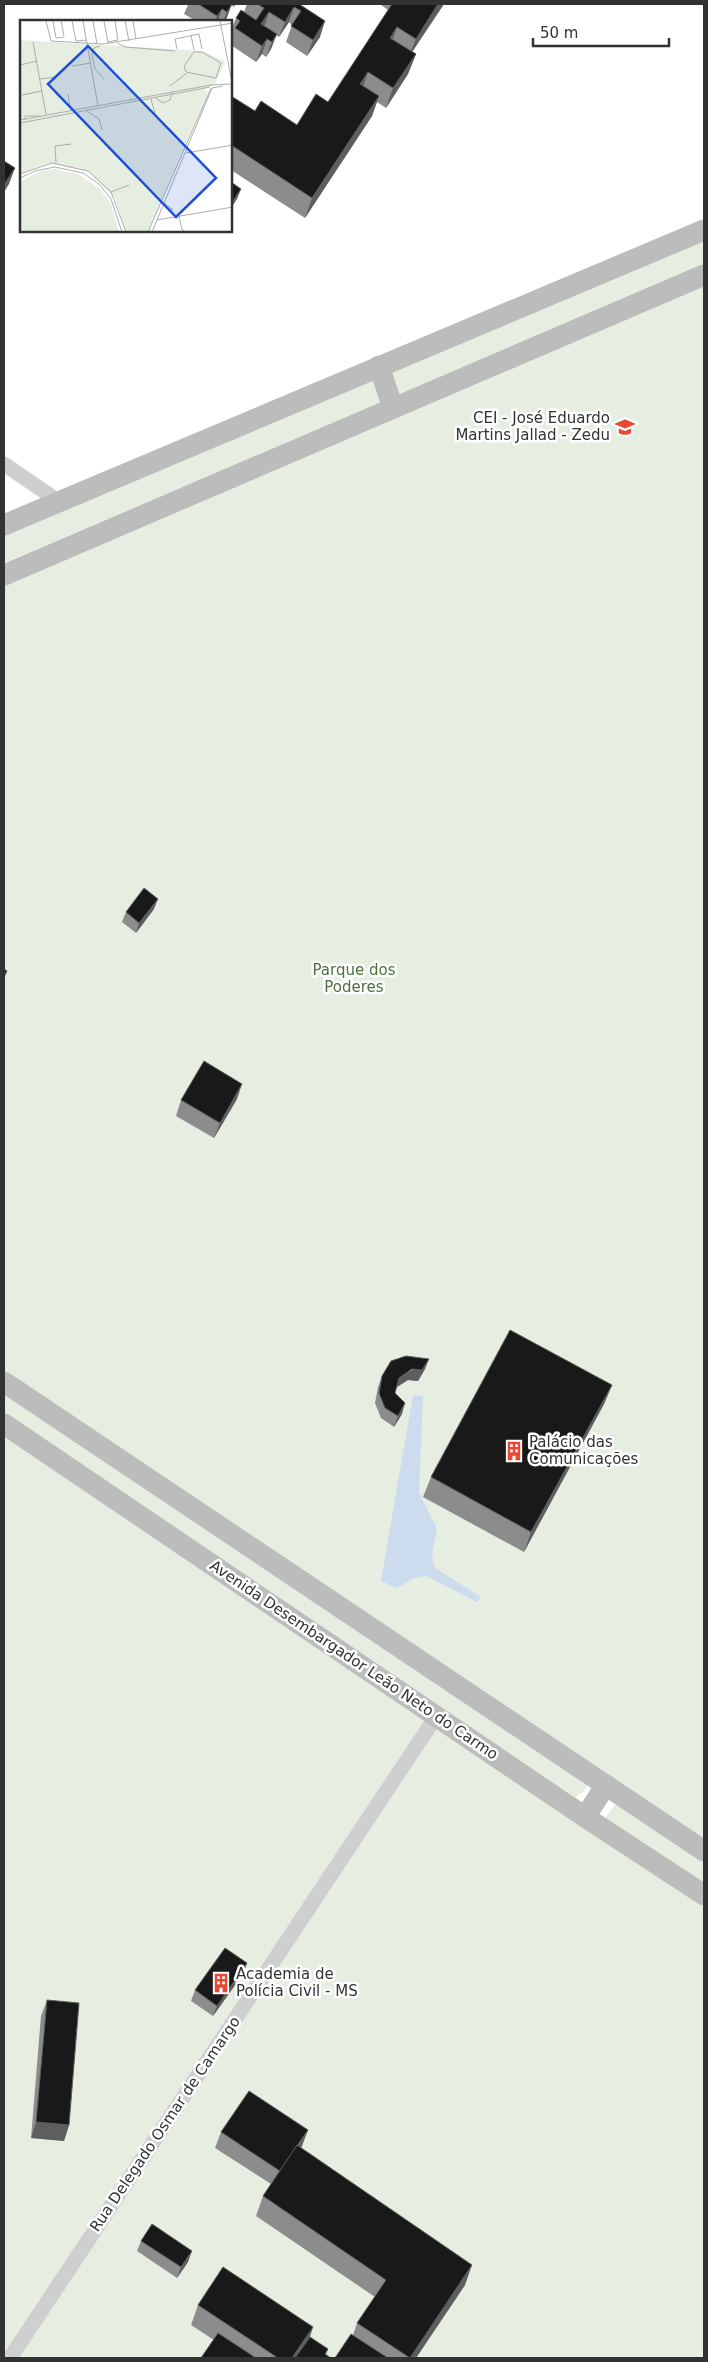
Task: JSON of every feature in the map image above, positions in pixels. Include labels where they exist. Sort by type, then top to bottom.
[{"type":"main road","points":[[4,525],[704,230]]},
{"type":"main road","points":[[4,575],[704,275]]},
{"type":"main road","points":[[379,366],[393,408]]},
{"type":"main road","points":[[4,1382],[704,1851]]},
{"type":"main road","name":"Avenida Desembargador Leão Neto do Carmo","points":[[4,1424],[704,1895]]},
{"type":"main road","points":[[586,1817],[606,1785]]},
{"type":"street","points":[[4,464],[58,501]]},
{"type":"street","name":"Rua Delegado Osmar de Camargo","points":[[10,2358],[437,1715]]},
{"type":"green space","points":[[704,240],[704,265],[4,563],[4,530]]},
{"type":"green space","name":"Parque dos Poderes","points":[[704,275],[704,1851],[4,1382],[4,575]]},
{"type":"green space","points":[[4,1390],[589,1781],[584,1792],[575,1797],[4,1414]]},
{"type":"green space","points":[[4,1424],[704,1895],[704,2358],[4,2358]]},
{"type":"green space","points":[[617,1802],[704,1861],[704,1889],[603,1821]]},
{"type":"water","points":[[413,1395],[423,1396],[419,1493],[437,1529],[432,1555],[435,1568],[481,1597],[477,1602],[426,1576],[414,1578],[397,1588],[381,1581]]},
{"type":"building","points":[[198,4],[232,4],[227,12],[222,9],[217,16]]},
{"type":"building","points":[[257,4],[299,4],[325,21],[313,40],[291,26],[301,11],[294,7],[285,22],[269,12],[261,24],[277,34],[272,42],[267,39],[262,46],[235,28],[240,21],[236,18],[241,10],[256,20],[264,8]]},
{"type":"building","points":[[392,4],[438,4],[416,39],[397,27],[390,38],[416,54],[393,88],[368,72],[360,84],[379,96],[312,198],[232,146],[232,97],[255,111],[261,101],[297,125],[316,94],[328,102]]},
{"type":"building","points":[[4,161],[15,168],[4,185]]},
{"type":"building","points":[[232,183],[241,189],[232,202]]},
{"type":"building","points":[[144,888],[158,899],[139,923],[126,912]]},
{"type":"building","points":[[204,1061],[242,1084],[220,1123],[181,1100]]},
{"type":"building","name":"Palácio das Comunicações","points":[[510,1330],[612,1385],[531,1532],[431,1477]]},
{"type":"building","points":[[406,1356],[429,1359],[422,1370],[412,1369],[399,1378],[395,1393],[405,1403],[398,1416],[385,1408],[379,1393],[382,1376],[391,1361]]},
{"type":"building","name":"Academia de Polícia Civil - MS","points":[[225,1948],[247,1963],[217,2006],[195,1990]]},
{"type":"building","points":[[47,2000],[79,2003],[69,2125],[36,2122]]},
{"type":"building","points":[[249,2091],[308,2130],[280,2171],[221,2132]]},
{"type":"building","points":[[297,2145],[472,2265],[410,2358],[357,2323],[386,2280],[263,2196]]},
{"type":"building","points":[[152,2224],[192,2251],[181,2267],[141,2241]]},
{"type":"building","points":[[223,2267],[313,2327],[292,2358],[278,2358],[198,2305]]},
{"type":"building","points":[[218,2333],[256,2358],[201,2358]]},
{"type":"building","points":[[351,2334],[388,2358],[335,2358]]},
{"type":"building","points":[[310,2337],[328,2349],[325,2354],[331,2358],[295,2358]]},
{"type":"place","name":"CEI - José Eduardo Martins Jallad - Zedu","points":[[625,427]]},
{"type":"place","name":"Palácio das Comunicações","points":[[514,1451]]},
{"type":"place","name":"Academia de Polícia Civil - MS","points":[[221,1983]]}]
